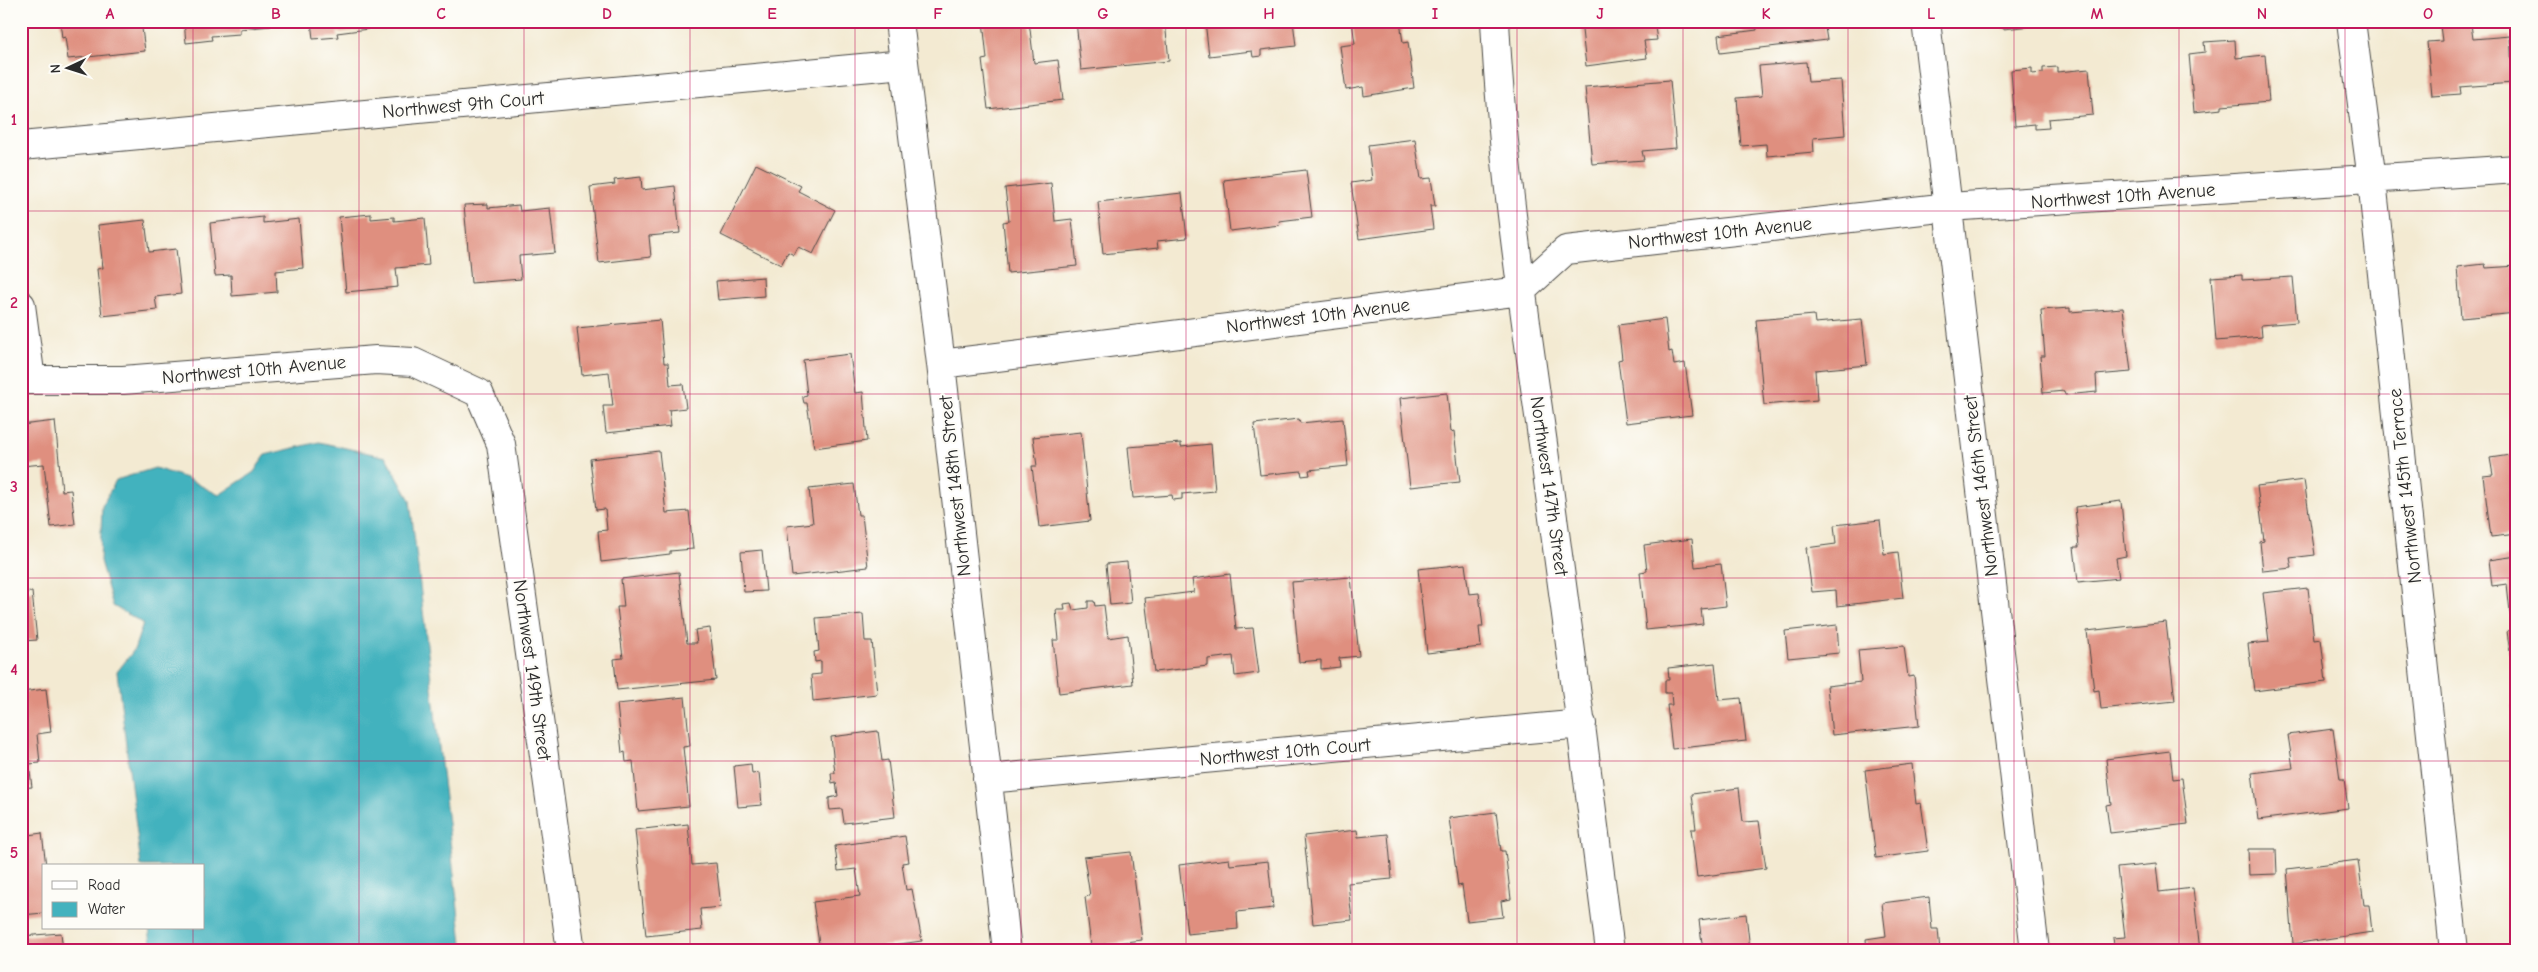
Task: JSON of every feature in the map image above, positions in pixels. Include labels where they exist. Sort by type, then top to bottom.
[{"type":"street","name":"Northwest 148th Street","points":[[899,21],[941,364],[1007,951]]},
{"type":"street","name":"Northwest 147th Street","points":[[1495,21],[1498,86],[1522,291],[1582,724],[1610,951]]},
{"type":"street","name":"Northwest 146th Street","points":[[1926,21],[2035,951]]},
{"type":"street","name":"Northwest 145th Terrace","points":[[2351,21],[2372,180],[2454,951]]},
{"type":"street","name":"Northwest 9th Court","points":[[21,146],[904,64]]},
{"type":"street","name":"Northwest 10th Avenue","points":[[941,364],[1522,291],[1566,250],[1949,207],[2517,170]]},
{"type":"street","points":[[21,305],[26,380]]},
{"type":"street","name":"Northwest 10th Avenue","points":[[26,380],[123,380],[376,360],[413,362],[479,393]]},
{"type":"street","name":"Northwest 149th Street","points":[[479,393],[501,444],[571,951]]},
{"type":"street","name":"Northwest 10th Court","points":[[987,779],[1582,724]]},
{"type":"water","points":[[319,442],[386,457],[410,500],[463,951],[152,951],[149,930],[205,930],[205,864],[141,864],[117,672],[134,650],[143,623],[113,606],[100,561],[102,506],[116,480],[155,468],[186,478],[219,495],[254,472],[265,455]]},
{"type":"building","points":[[60,21],[141,21],[145,51],[68,59],[65,37],[62,38]]},
{"type":"building","points":[[184,21],[271,21],[271,26],[240,29],[240,34],[211,36],[212,40],[186,43]]},
{"type":"building","points":[[311,21],[400,21],[400,23],[367,26],[368,29],[337,33],[338,37],[313,39]]},
{"type":"building","points":[[983,21],[1029,21],[1034,63],[1058,60],[1063,100],[988,109],[982,60],[987,59]]},
{"type":"building","points":[[1076,21],[1165,21],[1169,61],[1081,70]]},
{"type":"building","points":[[1205,21],[1293,21],[1296,46],[1261,50],[1261,56],[1253,57],[1252,51],[1209,56]]},
{"type":"building","points":[[1352,21],[1400,21],[1403,43],[1408,42],[1414,88],[1364,96],[1363,87],[1346,90],[1340,46],[1355,44]]},
{"type":"building","points":[[1581,21],[1654,21],[1657,40],[1644,41],[1647,58],[1586,66]]},
{"type":"building","points":[[1756,21],[1824,21],[1827,40],[1720,53],[1718,35],[1757,30]]},
{"type":"building","points":[[2002,21],[2062,21],[2062,23],[2003,29]]},
{"type":"building","points":[[2471,24],[2473,39],[2510,36],[2513,83],[2460,87],[2461,94],[2432,96],[2427,42],[2442,41],[2440,26]]},
{"type":"building","points":[[2235,40],[2236,58],[2265,55],[2269,102],[2222,106],[2222,109],[2194,112],[2189,54],[2205,52],[2204,42]]},
{"type":"building","points":[[1806,62],[1808,82],[1841,80],[1845,135],[1813,138],[1814,152],[1767,156],[1766,144],[1741,146],[1737,98],[1762,96],[1759,66]]},
{"type":"building","points":[[2057,67],[2057,72],[2089,69],[2093,115],[2048,119],[2049,128],[2035,129],[2035,124],[2015,126],[2011,70],[2032,68],[2032,74],[2043,73],[2043,68]]},
{"type":"building","points":[[1670,80],[1676,148],[1642,151],[1644,160],[1592,164],[1585,87]]},
{"type":"building","points":[[1415,139],[1421,179],[1431,178],[1435,206],[1430,206],[1433,229],[1359,239],[1351,183],[1372,180],[1368,145]]},
{"type":"building","points":[[756,164],[801,186],[798,191],[835,210],[813,254],[798,247],[794,255],[788,252],[781,265],[721,235]]},
{"type":"building","points":[[1306,170],[1312,217],[1279,221],[1280,225],[1230,231],[1224,180]]},
{"type":"building","points":[[641,177],[642,190],[675,186],[680,233],[649,236],[651,257],[599,263],[590,187],[615,184],[614,180]]},
{"type":"building","points":[[1051,183],[1055,221],[1072,219],[1077,266],[1008,273],[1003,222],[1009,221],[1005,188]]},
{"type":"building","points":[[1182,193],[1187,238],[1157,241],[1158,248],[1103,254],[1098,202]]},
{"type":"building","points":[[488,204],[488,208],[519,205],[520,211],[550,208],[555,253],[519,256],[521,279],[471,283],[464,205]]},
{"type":"building","points":[[371,214],[371,219],[394,217],[394,221],[425,218],[429,265],[396,268],[398,287],[346,292],[339,217]]},
{"type":"building","points":[[263,217],[263,223],[299,219],[303,268],[276,271],[277,292],[232,296],[231,275],[215,276],[210,223]]},
{"type":"building","points":[[145,220],[149,252],[176,249],[181,294],[155,297],[157,310],[102,316],[97,269],[103,268],[98,225]]},
{"type":"building","points":[[2485,264],[2486,268],[2517,266],[2517,313],[2461,318],[2457,267]]},
{"type":"building","points":[[2242,275],[2242,280],[2293,277],[2297,322],[2261,325],[2262,337],[2216,341],[2211,277]]},
{"type":"building","points":[[763,277],[764,296],[718,300],[716,281]]},
{"type":"building","points":[[2070,308],[2070,312],[2123,308],[2131,372],[2096,375],[2097,392],[2065,395],[2064,391],[2043,393],[2040,356],[2045,356],[2041,310]]},
{"type":"building","points":[[1814,315],[1815,323],[1862,319],[1867,365],[1815,370],[1817,400],[1764,405],[1756,320]]},
{"type":"building","points":[[1665,319],[1669,352],[1672,351],[1674,365],[1685,363],[1692,415],[1626,423],[1618,360],[1622,359],[1618,325]]},
{"type":"building","points":[[660,320],[664,363],[668,363],[670,385],[683,384],[686,408],[669,410],[671,426],[606,433],[603,406],[613,406],[609,372],[582,375],[577,328]]},
{"type":"building","points":[[850,354],[855,393],[863,392],[867,441],[814,448],[807,403],[804,403],[803,399],[803,396],[807,395],[803,360]]},
{"type":"building","points":[[1447,393],[1451,432],[1454,431],[1460,482],[1410,487],[1400,398]]},
{"type":"building","points":[[1299,419],[1300,423],[1343,419],[1348,466],[1309,470],[1310,475],[1302,476],[1301,471],[1260,475],[1254,424]]},
{"type":"building","points":[[55,421],[62,491],[71,490],[75,524],[51,527],[44,464],[21,466],[21,425]]},
{"type":"building","points":[[1081,432],[1090,521],[1039,527],[1032,466],[1037,466],[1033,437]]},
{"type":"building","points":[[1181,443],[1181,447],[1211,444],[1215,491],[1182,494],[1182,499],[1173,500],[1172,495],[1133,498],[1128,447]]},
{"type":"building","points":[[659,451],[666,513],[689,511],[693,549],[670,551],[670,554],[601,562],[598,531],[607,530],[605,509],[596,510],[590,459]]},
{"type":"building","points":[[2517,454],[2517,534],[2491,537],[2483,476],[2493,475],[2490,458]]},
{"type":"building","points":[[2304,480],[2315,555],[2290,558],[2292,568],[2263,571],[2260,542],[2264,541],[2257,486]]},
{"type":"building","points":[[854,484],[858,515],[862,515],[868,567],[792,576],[787,526],[813,523],[809,489]]},
{"type":"building","points":[[2121,501],[2126,556],[2116,558],[2119,578],[2078,582],[2074,547],[2079,547],[2075,507]]},
{"type":"building","points":[[1880,520],[1884,554],[1898,552],[1903,598],[1837,606],[1836,590],[1812,592],[1806,548],[1836,544],[1834,525]]},
{"type":"building","points":[[1692,539],[1695,567],[1721,564],[1726,606],[1701,609],[1703,624],[1646,630],[1640,572],[1647,571],[1644,545]]},
{"type":"building","points":[[762,550],[766,591],[744,592],[741,552]]},
{"type":"building","points":[[2517,556],[2517,659],[2511,660],[2507,631],[2512,630],[2507,584],[2492,586],[2489,560]]},
{"type":"building","points":[[1127,562],[1131,603],[1110,605],[1106,564]]},
{"type":"building","points":[[1465,564],[1469,594],[1479,593],[1483,627],[1479,627],[1481,647],[1427,653],[1418,569]]},
{"type":"building","points":[[679,572],[687,643],[697,643],[695,630],[710,628],[716,680],[617,690],[614,659],[623,658],[617,607],[624,607],[621,579]]},
{"type":"building","points":[[1230,574],[1236,629],[1253,628],[1259,673],[1235,676],[1233,656],[1208,659],[1208,666],[1154,672],[1145,598],[1194,592],[1192,579]]},
{"type":"building","points":[[1351,577],[1359,656],[1339,658],[1340,667],[1321,669],[1321,660],[1299,662],[1292,582]]},
{"type":"building","points":[[2308,588],[2314,640],[2321,639],[2326,682],[2254,691],[2248,644],[2269,642],[2263,593]]},
{"type":"building","points":[[32,592],[37,640],[23,641],[25,661],[21,662],[21,593]]},
{"type":"building","points":[[1088,601],[1094,601],[1095,606],[1104,605],[1108,638],[1128,635],[1133,684],[1059,693],[1053,640],[1059,640],[1056,610],[1065,610],[1064,604],[1071,603],[1073,610],[1088,608]]},
{"type":"building","points":[[863,614],[865,641],[872,641],[877,694],[813,701],[811,675],[821,674],[821,661],[815,662],[814,652],[819,651],[816,618]]},
{"type":"building","points":[[2166,622],[2175,701],[2101,709],[2099,690],[2094,691],[2087,631]]},
{"type":"building","points":[[1837,625],[1839,653],[1788,658],[1785,631]]},
{"type":"building","points":[[1904,646],[1908,677],[1914,676],[1919,726],[1832,735],[1827,686],[1861,682],[1858,650]]},
{"type":"building","points":[[1715,663],[1719,700],[1741,698],[1746,741],[1672,749],[1667,705],[1672,705],[1671,693],[1665,693],[1665,680],[1669,680],[1668,668]]},
{"type":"building","points":[[46,689],[51,732],[37,734],[40,763],[29,764],[32,787],[21,788],[21,692]]},
{"type":"building","points":[[685,697],[690,746],[683,747],[689,806],[638,811],[633,761],[626,762],[625,752],[622,753],[617,704]]},
{"type":"building","points":[[2513,706],[2517,706],[2517,730],[2516,730]]},
{"type":"building","points":[[2333,729],[2340,779],[2344,779],[2348,808],[2258,820],[2252,773],[2293,768],[2288,735]]},
{"type":"building","points":[[878,731],[882,761],[888,760],[895,817],[844,823],[842,809],[830,810],[829,804],[829,798],[838,796],[836,782],[832,783],[831,773],[835,773],[831,737]]},
{"type":"building","points":[[2170,751],[2173,779],[2182,778],[2188,824],[2110,833],[2106,805],[2111,804],[2106,759]]},
{"type":"building","points":[[751,764],[752,774],[759,773],[762,805],[738,807],[734,766]]},
{"type":"building","points":[[1912,764],[1916,804],[1921,803],[1928,851],[1876,858],[1865,770]]},
{"type":"building","points":[[1739,788],[1743,822],[1759,821],[1766,868],[1697,877],[1691,829],[1696,829],[1692,794]]},
{"type":"building","points":[[1496,812],[1501,851],[1505,851],[1511,899],[1501,901],[1503,917],[1467,921],[1462,885],[1458,886],[1449,818]]},
{"type":"building","points":[[688,824],[692,865],[716,863],[721,907],[700,909],[702,930],[646,936],[635,830]]},
{"type":"building","points":[[1357,830],[1358,837],[1388,834],[1392,879],[1348,883],[1352,920],[1313,924],[1304,836]]},
{"type":"building","points":[[42,833],[46,864],[42,864],[42,913],[21,915],[21,836]]},
{"type":"building","points":[[905,836],[909,862],[902,863],[906,890],[912,889],[922,941],[847,951],[820,951],[813,902],[860,896],[856,869],[838,871],[835,846]]},
{"type":"building","points":[[2248,849],[2276,849],[2277,874],[2249,875]]},
{"type":"building","points":[[1131,852],[1142,940],[1091,946],[1085,897],[1090,896],[1084,857]]},
{"type":"building","points":[[1229,859],[1230,865],[1268,861],[1273,908],[1237,912],[1238,929],[1187,934],[1179,865]]},
{"type":"building","points":[[2358,860],[2364,905],[2369,905],[2372,932],[2293,944],[2287,869]]},
{"type":"building","points":[[2156,864],[2159,892],[2193,888],[2200,951],[2115,951],[2113,938],[2125,937],[2117,868]]},
{"type":"building","points":[[1929,897],[1932,929],[1938,929],[1940,951],[1867,951],[1866,939],[1886,936],[1882,903]]},
{"type":"building","points":[[1746,914],[1750,949],[1772,946],[1772,951],[1703,951],[1699,920]]},
{"type":"building","points":[[61,933],[63,951],[21,951],[21,936]]}]
